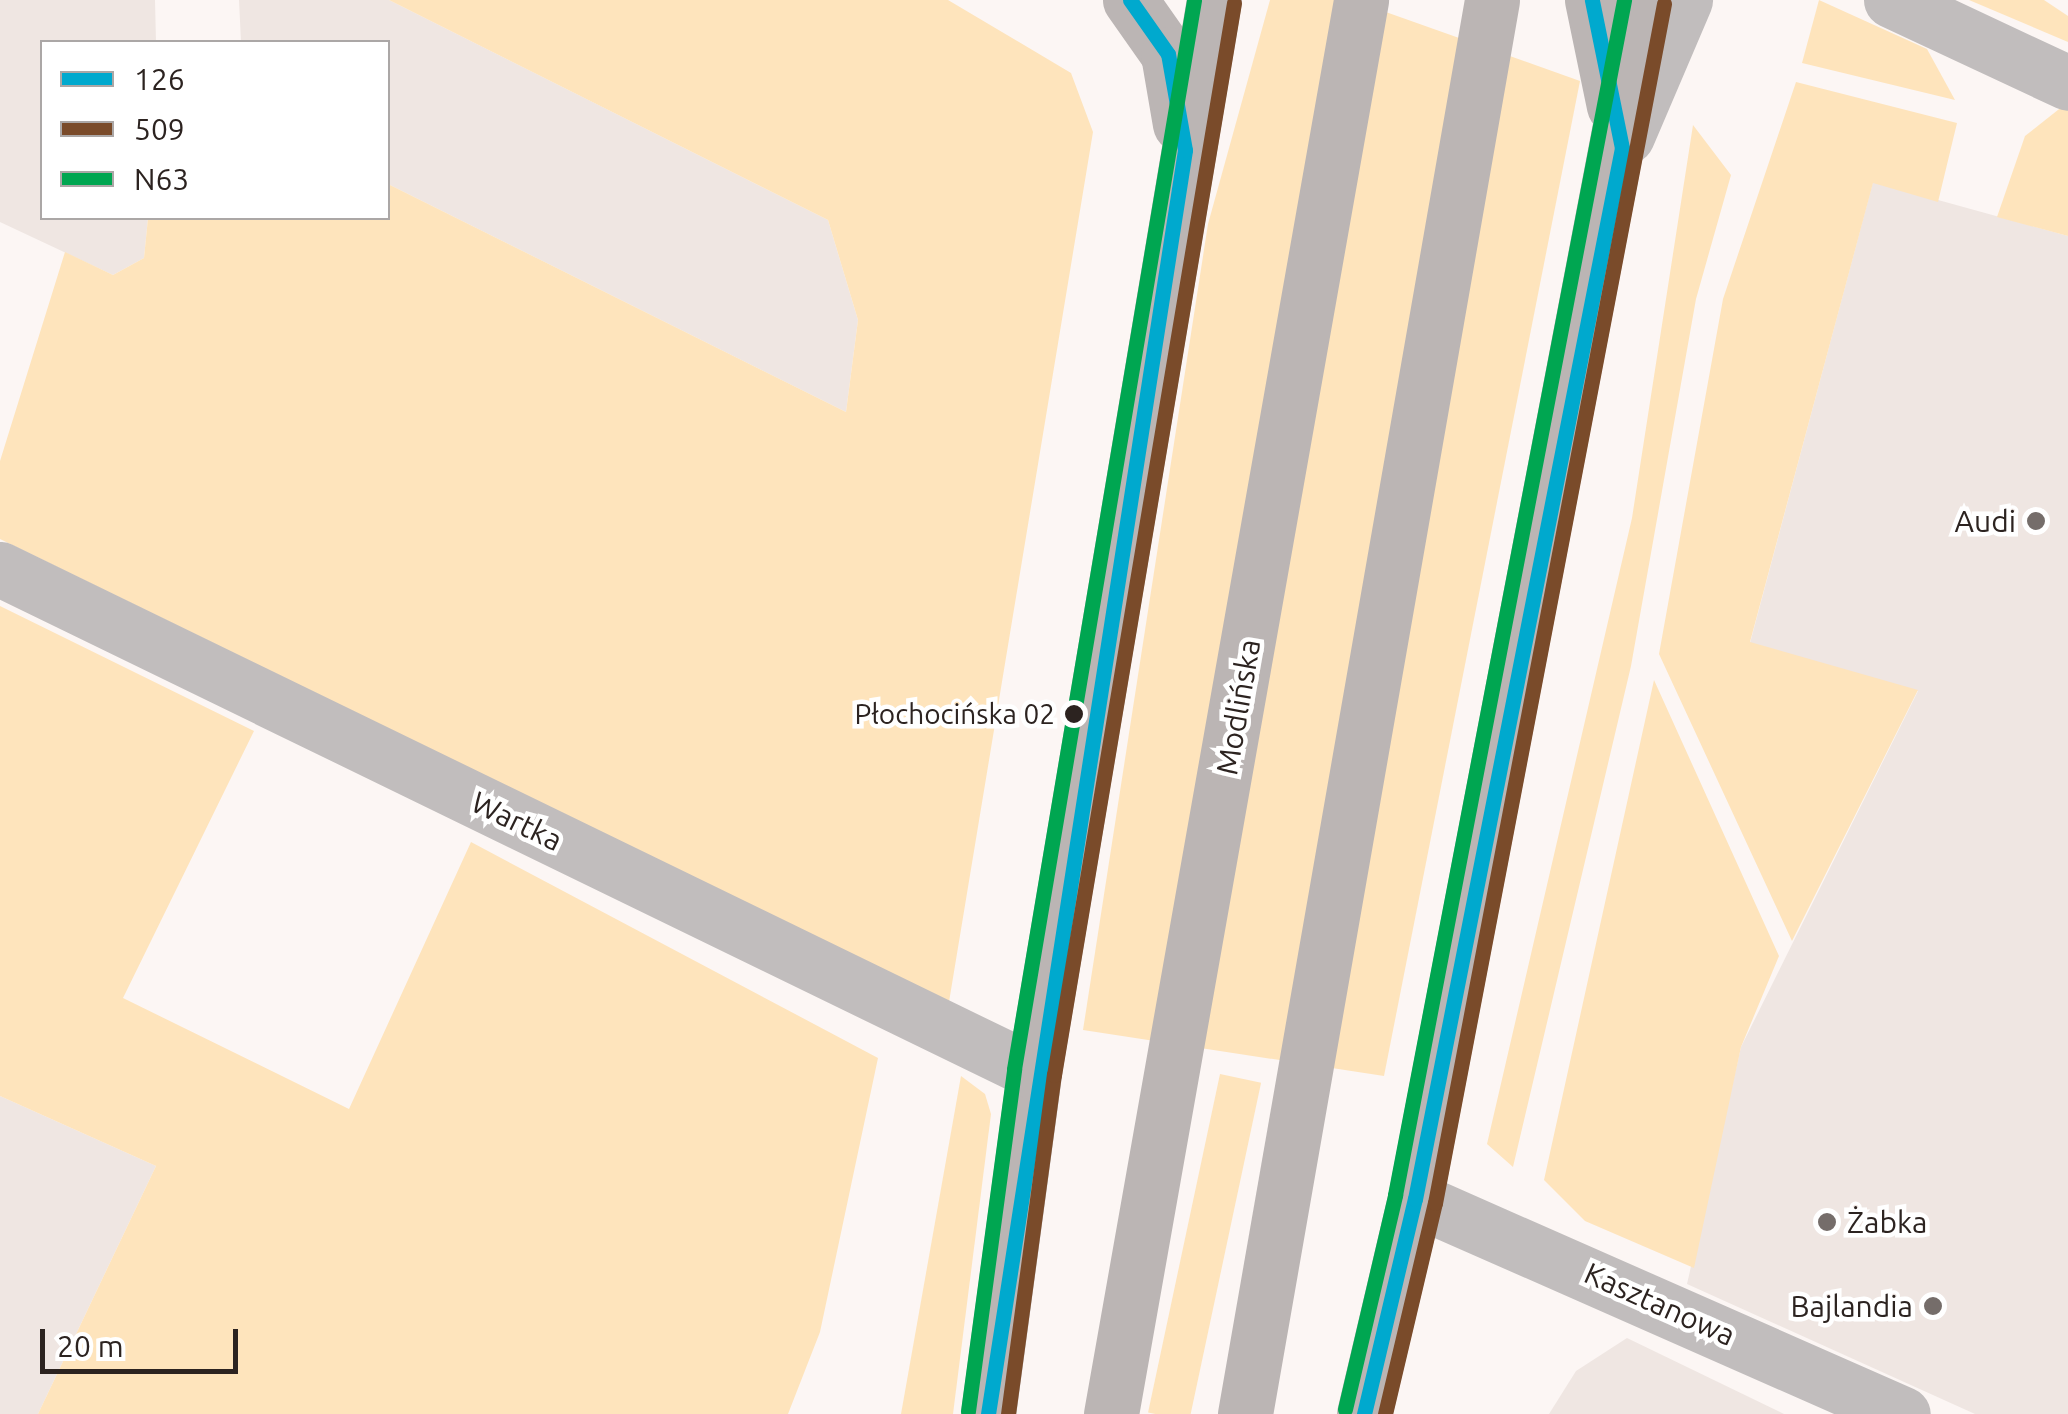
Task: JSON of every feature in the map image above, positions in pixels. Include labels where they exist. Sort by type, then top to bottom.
[{"type":"main road","points":[[1130,0],[1168,54],[1185,150]]},
{"type":"main road","points":[[988,1414],[1034,1072],[1185,150],[1214,0]]},
{"type":"main road","name":"Modlińska","points":[[1111,1414],[1179,1050],[1361,0]]},
{"type":"main road","points":[[1244,1414],[1492,0]]},
{"type":"main road","points":[[1592,0],[1622,148]]},
{"type":"main road","points":[[1364,1414],[1415,1199],[1622,148],[1644,0]]},
{"type":"street","points":[[1622,148],[1685,0]]},
{"type":"street","points":[[1890,0],[2048,72]]},
{"type":"street","name":"Wartka","points":[[0,569],[1034,1072]]},
{"type":"street","name":"Kasztanowa","points":[[1415,1199],[1903,1414]]},
{"type":"shaded area","points":[[0,0],[155,0],[156,40],[40,40],[40,220],[148,220],[144,258],[113,275],[0,222]]},
{"type":"shaded area","points":[[239,0],[389,0],[828,220],[858,320],[846,412],[390,185],[390,40],[241,40]]},
{"type":"shaded area","points":[[389,0],[948,0],[1071,73],[1093,132],[949,1002],[0,539],[0,461],[65,252],[113,275],[144,258],[148,220],[390,220],[390,185],[846,412],[858,320],[828,220]]},
{"type":"shaded area","points":[[1270,0],[1352,0],[1580,81],[1384,1076],[1083,1030],[1208,224]]},
{"type":"shaded area","points":[[1819,0],[1927,49],[1955,100],[1802,63]]},
{"type":"shaded area","points":[[1969,0],[2044,0],[2068,16],[2068,42]]},
{"type":"shaded area","points":[[1796,82],[1957,123],[1938,202],[1873,183],[1750,642],[1918,690],[1792,941],[1659,654],[1723,299]]},
{"type":"shaded area","points":[[2068,102],[2068,236],[1997,217],[2025,136]]},
{"type":"shaded area","points":[[1693,125],[1731,175],[1696,299],[1631,666],[1513,1167],[1487,1144],[1632,518]]},
{"type":"shaded area","points":[[1873,182],[2068,236],[2068,1414],[1975,1414],[1687,1284],[1741,1047],[1918,691],[1750,643]]},
{"type":"shaded area","points":[[0,606],[254,731],[123,998],[349,1109],[471,842],[878,1058],[820,1332],[788,1414],[38,1414],[156,1166],[0,1096]]},
{"type":"shaded area","points":[[1654,680],[1779,956],[1741,1047],[1694,1268],[1585,1221],[1544,1180]]},
{"type":"shaded area","points":[[1220,1074],[1261,1083],[1191,1414],[1148,1412]]},
{"type":"shaded area","points":[[961,1076],[985,1094],[991,1114],[953,1414],[901,1414]]},
{"type":"shaded area","points":[[0,1096],[156,1166],[38,1414],[0,1414]]},
{"type":"shaded area","points":[[1627,1338],[1784,1414],[1549,1414],[1576,1371]]},
{"type":"transit line","name":"126","points":[[988,1414],[1185,150],[1168,54],[1130,0]]},
{"type":"transit line","name":"N63","points":[[968,1411],[1014,1069],[1194,0]]},
{"type":"transit line","name":"126","points":[[1364,1414],[1415,1199],[1622,148],[1592,0]]},
{"type":"transit line","name":"N63","points":[[1345,1409],[1395,1195],[1624,0]]},
{"type":"transit line","name":"509","points":[[1008,1414],[1054,1075],[1234,3]]},
{"type":"transit line","name":"509","points":[[1385,1414],[1435,1203],[1664,4]]},
{"type":"place","name":"Audi","points":[[2036,521]]},
{"type":"place","name":"Płochocińska 02","points":[[1074,714]]},
{"type":"place","name":"Żabka","points":[[1827,1222]]},
{"type":"place","name":"Bajlandia","points":[[1933,1306]]}]
